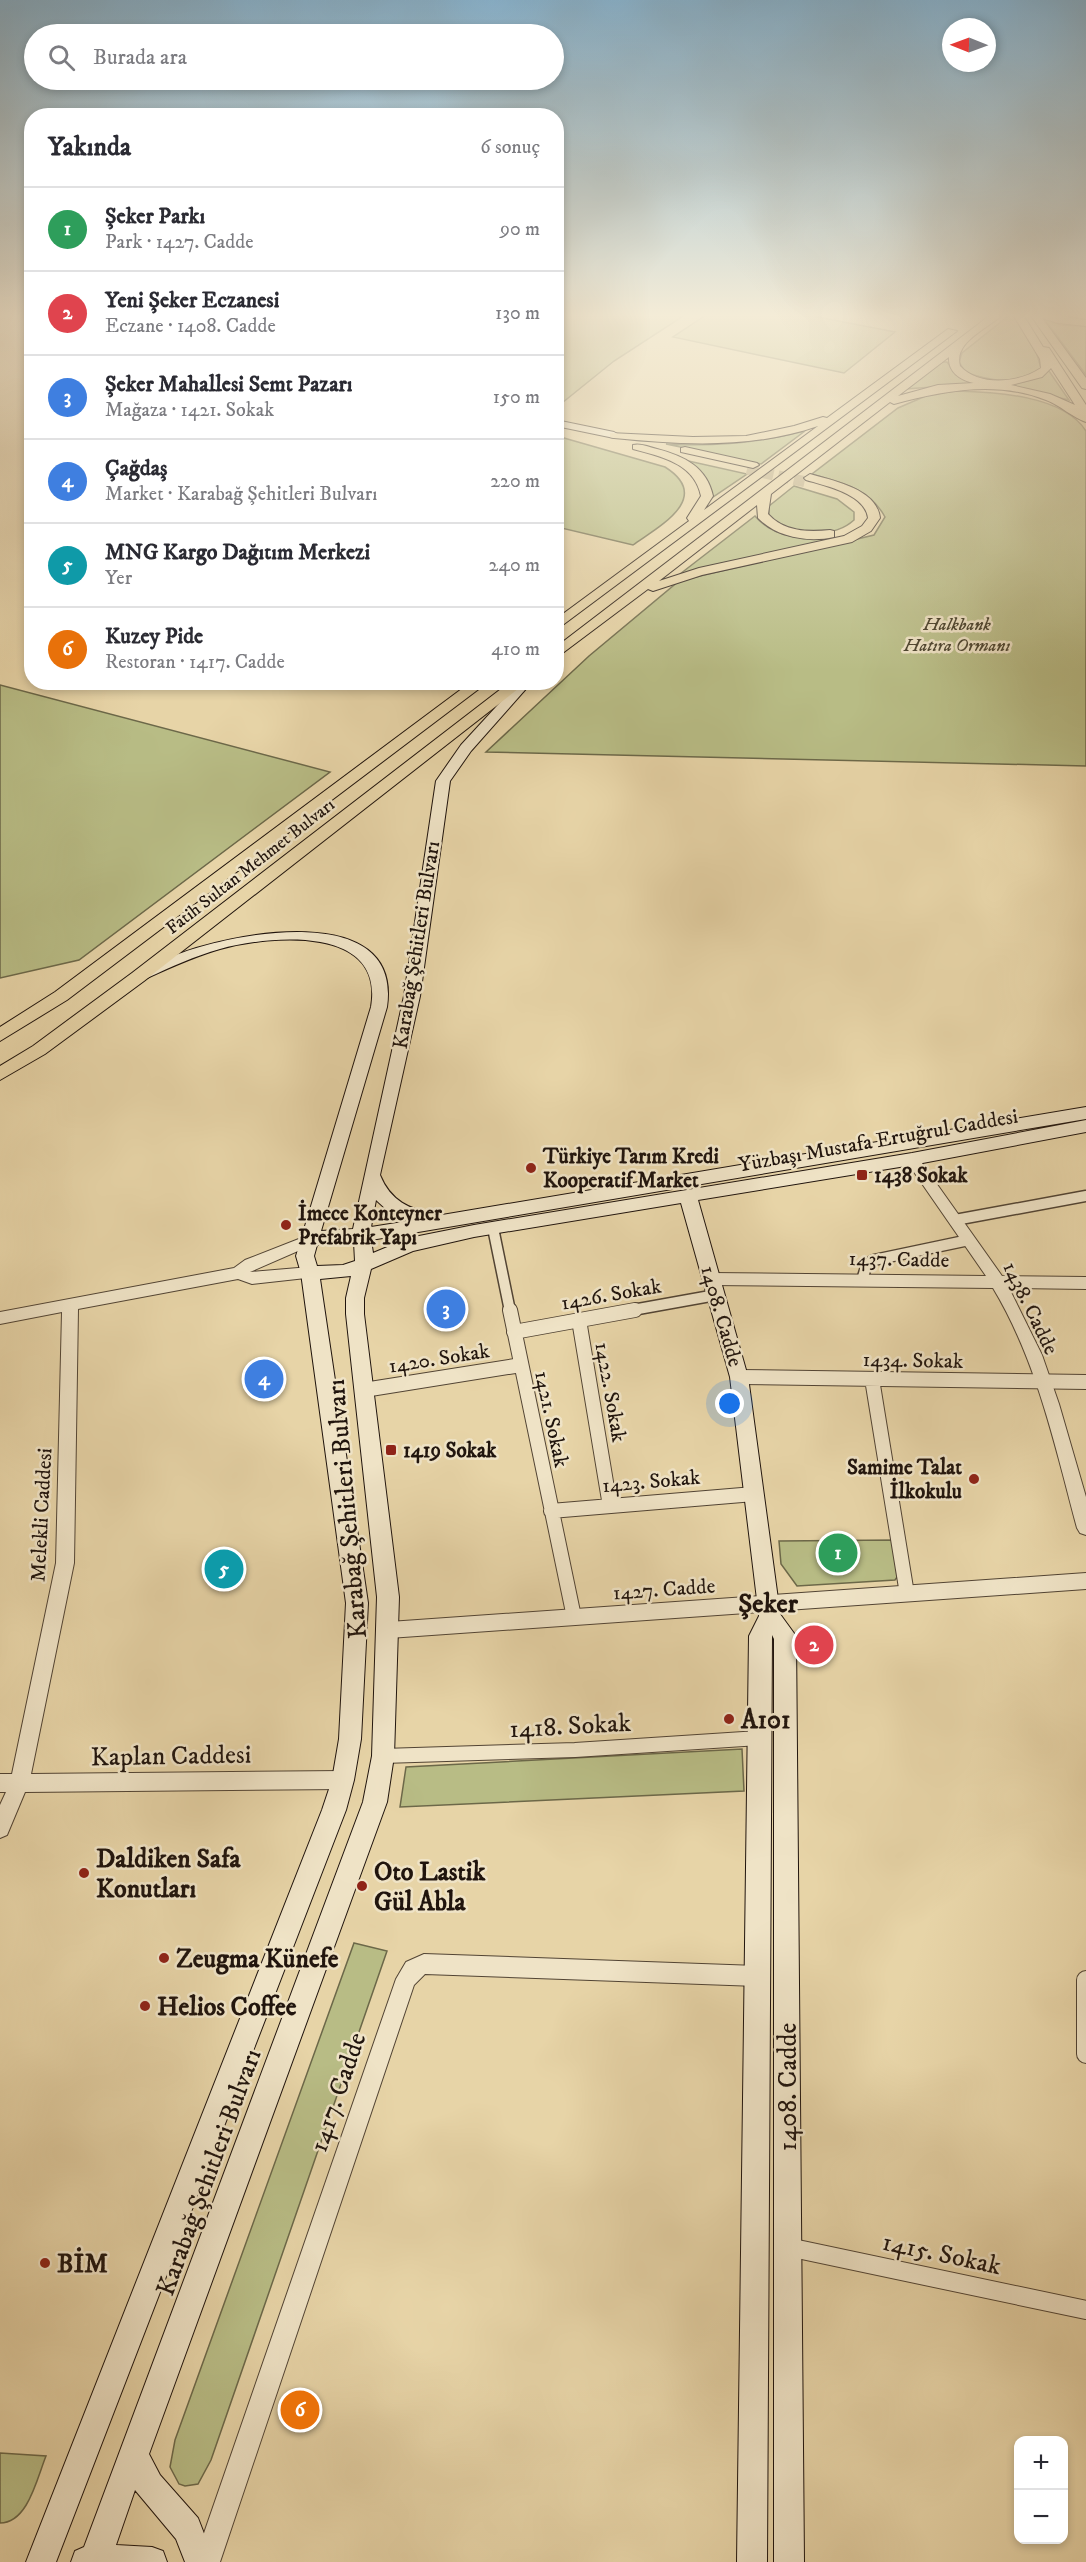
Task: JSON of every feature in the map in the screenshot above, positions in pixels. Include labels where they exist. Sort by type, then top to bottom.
[{"type":"highway","points":[[612,438],[684,441],[756,438],[781,433]]},
{"type":"highway","points":[[564,620],[816,433]]},
{"type":"highway","points":[[564,648],[844,433]]},
{"type":"highway","points":[[612,438],[750,467]]},
{"type":"highway","points":[[612,438],[677,460],[688,466],[703,480],[707,496],[680,534]]},
{"type":"highway","points":[[633,595],[699,572],[848,539],[869,528],[875,519],[875,509],[868,502],[838,486],[808,480],[853,503],[863,516],[860,522],[838,533],[804,535],[789,532],[767,521],[762,514],[765,494]]},
{"type":"highway","name":"Fatih Sultan Mehmet Bulvarı","points":[[0,1035],[61,996],[470,690]]},
{"type":"highway","name":"Fatih Sultan Mehmet Bulvarı","points":[[0,1074],[39,1050],[138,977],[510,690]]},
{"type":"main road","points":[[578,433],[612,438]]},
{"type":"main road","points":[[592,433],[612,438]]},
{"type":"main road","name":"Karabağ Şehitleri Bulvarı","points":[[92,2561],[134,2455],[370,1819],[382,1756],[389,1630],[388,1597],[355,1314],[355,1299],[365,1248],[361,1235],[372,1174],[412,996],[443,782],[466,748],[519,690]]},
{"type":"main road","name":"Karabağ Şehitleri Bulvarı","points":[[41,2562],[334,1810],[343,1780],[350,1739],[357,1604],[310,1273],[305,1256],[379,1007],[381,984],[375,969],[350,947],[328,938],[276,936],[217,945],[186,955],[138,977]]},
{"type":"main road","name":"Yüzbaşı Mustafa Ertuğrul Caddesi","points":[[363,1265],[409,1245],[493,1228],[688,1196],[908,1152],[1086,1113]]},
{"type":"main road","name":"Yüzbaşı Mustafa Ertuğrul Caddesi","points":[[361,1235],[1086,1126]]},
{"type":"main road","points":[[372,1174],[380,1196],[388,1204],[411,1215],[439,1223]]},
{"type":"main road","name":"1408. Cadde","points":[[688,1196],[739,1377],[769,1610],[785,1636],[789,2562]]},
{"type":"main road","points":[[309,1240],[326,1236],[361,1235]]},
{"type":"main road","points":[[310,1273],[344,1272],[363,1265]]},
{"type":"main road","name":"1408. Cadde","points":[[752,2562],[760,1636],[769,1610]]},
{"type":"main road","points":[[134,2455],[149,2486],[187,2529],[200,2562]]},
{"type":"main road","points":[[92,2561],[152,2562]]},
{"type":"street","name":"1438. Cadde","points":[[908,1152],[998,1281],[1025,1333],[1080,1486],[1086,1528]]},
{"type":"street","points":[[955,1220],[1086,1196]]},
{"type":"street","name":"1421. Sokak","points":[[493,1228],[574,1617]]},
{"type":"street","points":[[0,1318],[238,1273],[250,1264],[309,1240]]},
{"type":"street","points":[[862,1280],[867,1264],[874,1260],[969,1240]]},
{"type":"street","points":[[238,1273],[252,1278],[310,1273]]},
{"type":"street","name":"1437. Cadde","points":[[713,1287],[862,1280],[1086,1282]]},
{"type":"street","name":"1426. Sokak","points":[[514,1332],[579,1320],[713,1287]]},
{"type":"street","name":"Melekli Caddesi","points":[[0,1828],[65,1563],[70,1304]]},
{"type":"street","name":"1422. Sokak","points":[[579,1320],[610,1506]]},
{"type":"street","name":"1420. Sokak","points":[[364,1390],[521,1365]]},
{"type":"street","name":"1434. Sokak","points":[[739,1377],[1086,1382]]},
{"type":"street","points":[[872,1379],[908,1594]]},
{"type":"street","name":"1423. Sokak","points":[[551,1510],[754,1494]]},
{"type":"street","name":"1427. Cadde","points":[[389,1630],[574,1617],[769,1610],[908,1594],[1086,1581]]},
{"type":"street","name":"1418. Sokak","points":[[382,1756],[574,1750],[759,1738]]},
{"type":"street","name":"Kaplan Caddesi","points":[[10,1784],[343,1780]]},
{"type":"street","name":"1417. Cadde","points":[[207,2562],[406,1979],[413,1969],[424,1964],[757,1976]]},
{"type":"street","points":[[1086,1980],[1086,2054]]},
{"type":"street","name":"1415. Sokak","points":[[788,2247],[1086,2310]]},
{"type":"green space","points":[[803,433],[761,464],[666,444],[702,445],[770,439]]},
{"type":"green space","name":"Halkbank Hatıra Ormanı","points":[[866,433],[1086,433],[1086,766],[486,752],[553,690],[564,690],[564,679],[679,581],[874,535],[885,517],[879,507],[854,488],[812,474]]},
{"type":"green space","points":[[564,438],[665,467],[679,479],[684,490],[683,501],[677,511],[633,545],[564,529]]},
{"type":"green space","points":[[675,458],[747,474],[710,499],[710,487]]},
{"type":"green space","points":[[794,486],[837,499],[854,512],[854,520],[845,526],[823,533],[800,531],[778,523],[769,517],[769,506]]},
{"type":"green space","points":[[755,516],[771,529],[791,536],[833,539],[680,574]]},
{"type":"green space","points":[[0,685],[330,772],[79,960],[0,978]]},
{"type":"green space","points":[[895,1540],[900,1573],[895,1580],[797,1586],[781,1564],[779,1541]]},
{"type":"green space","points":[[742,1749],[744,1791],[400,1807],[406,1767]]},
{"type":"green space","points":[[354,1943],[387,1951],[211,2460],[198,2484],[185,2486],[179,2484],[170,2467],[175,2440]]},
{"type":"green space","points":[[0,2453],[46,2456],[35,2487],[24,2508],[10,2521],[0,2523]]},
{"type":"tunnel","points":[[747,469],[806,482]]},
{"type":"place","name":"Türkiye Tarım Kredi Kooperatif Market","points":[[531,1168]]},
{"type":"place","name":"1438 Sokak","points":[[862,1175]]},
{"type":"place","name":"İmece Konteyner Prefabrik Yapı","points":[[286,1225]]},
{"type":"place","name":"Şeker Mahallesi Semt Pazarı","points":[[446,1309]]},
{"type":"place","name":"Çağdaş","points":[[264,1379]]},
{"type":"place","name":"1419 Sokak","points":[[391,1450]]},
{"type":"place","name":"Samime Talat İlkokulu","points":[[974,1479]]},
{"type":"place","name":"Şeker Parkı","points":[[838,1553]]},
{"type":"place","name":"MNG Kargo Dağıtım Merkezi","points":[[224,1569]]},
{"type":"place","name":"Yeni Şeker Eczanesi","points":[[814,1645]]},
{"type":"place","name":"A101","points":[[729,1719]]},
{"type":"place","name":"Daldiken Safa Konutları","points":[[84,1873]]},
{"type":"place","name":"Oto Lastik Gül Abla","points":[[362,1886]]},
{"type":"place","name":"Zeugma Künefe","points":[[164,1958]]},
{"type":"place","name":"Helios Coffee","points":[[145,2006]]},
{"type":"place","name":"BİM","points":[[45,2263]]},
{"type":"place","name":"Kuzey Pide","points":[[300,2410]]},
{"type":"district","name":"Şeker","points":[[768,1603]]}]
